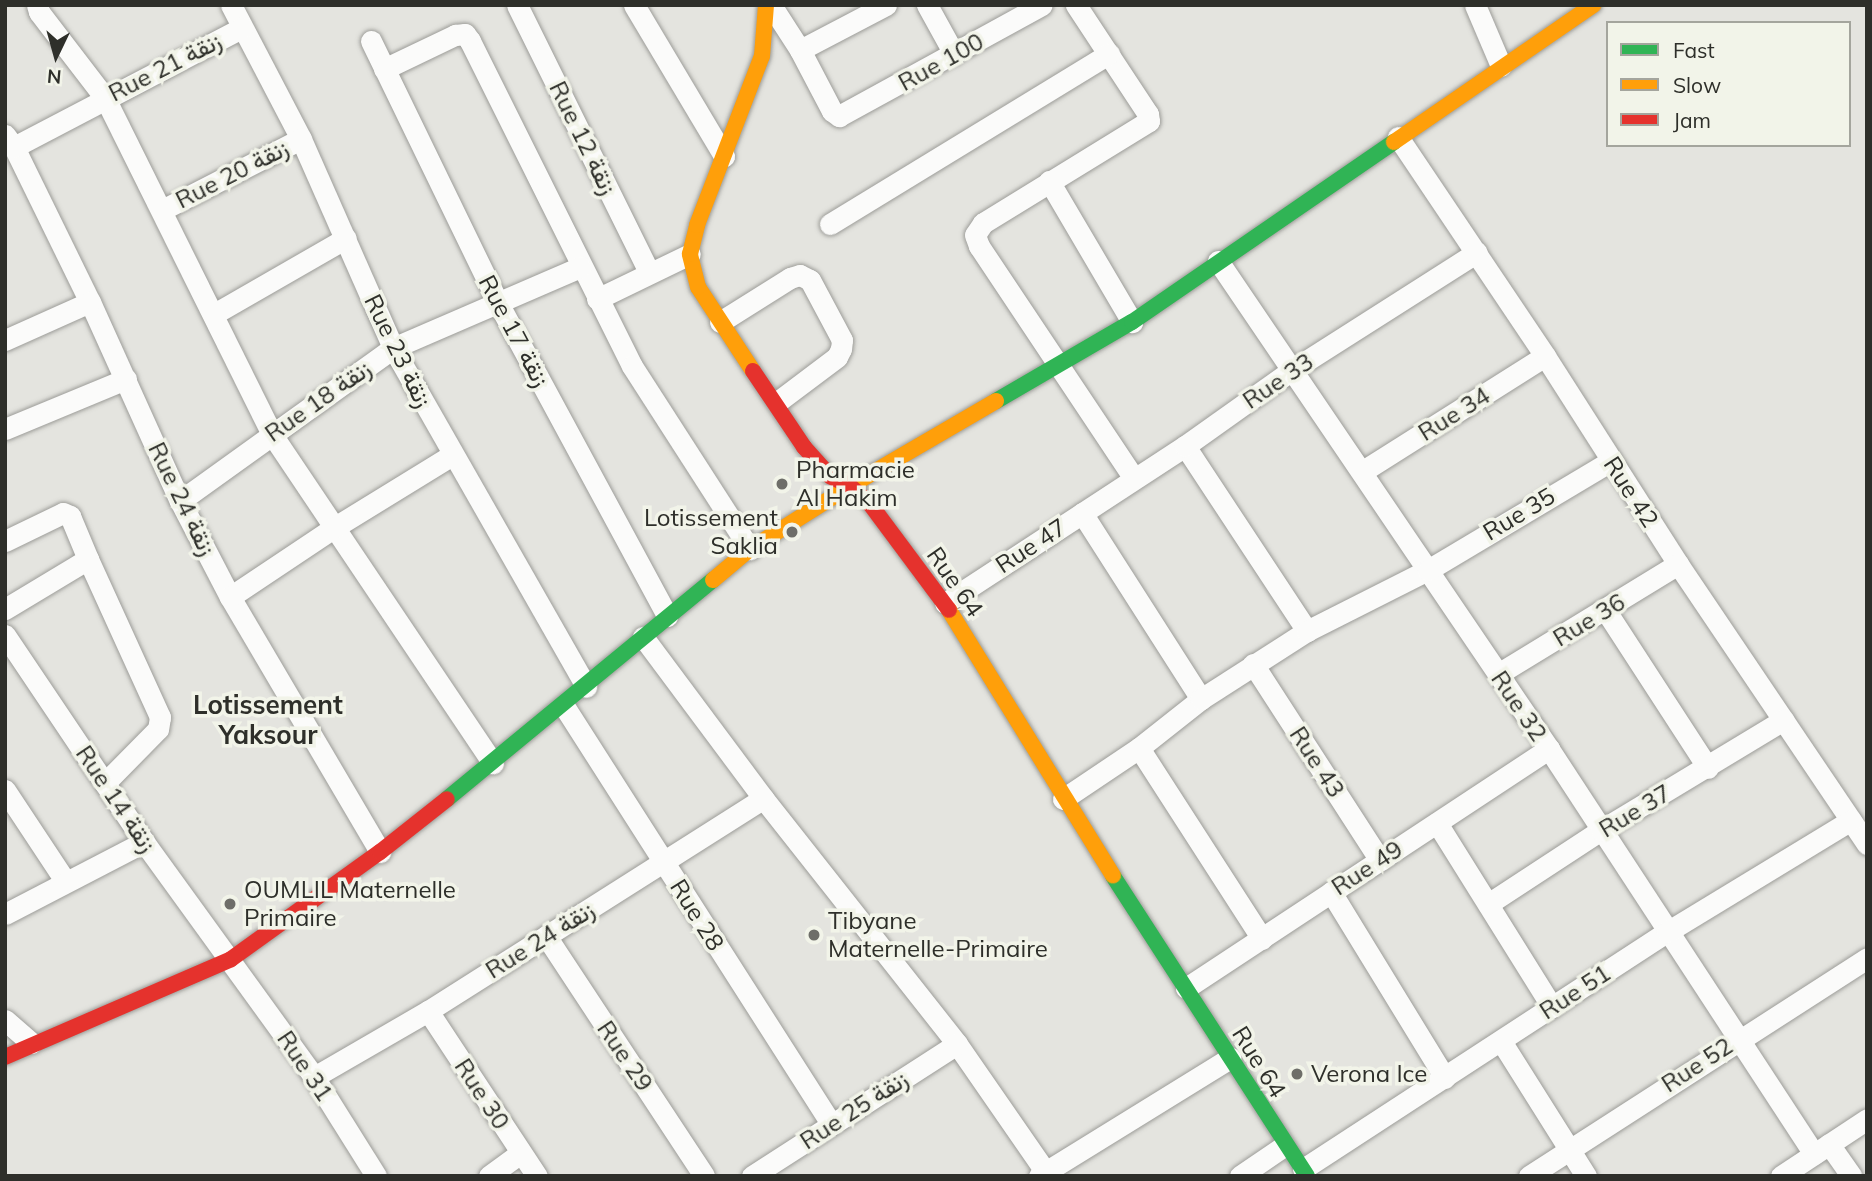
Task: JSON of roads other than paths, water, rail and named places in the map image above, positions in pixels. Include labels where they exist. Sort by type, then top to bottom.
[{"type":"street","name":"Rue 23 زنقة","points":[[231,5],[301,139],[393,348],[586,687]]},
{"type":"street","name":"Rue 12 زنقة","points":[[517,5],[649,272]]},
{"type":"street","points":[[634,5],[724,156]]},
{"type":"street","points":[[769,5],[800,50],[887,5]]},
{"type":"street","name":"Rue 64","points":[[769,5],[762,56],[705,201],[690,254],[698,287],[817,463],[830,476],[850,486],[886,523],[945,603],[1063,799],[1186,988],[1284,1146],[1305,1172]]},
{"type":"street","points":[[927,5],[954,54]]},
{"type":"street","name":"Rue 100","points":[[800,50],[832,111],[839,116],[1042,5]]},
{"type":"street","points":[[1076,5],[1148,114],[1149,121],[983,223],[975,234],[979,246],[1134,478]]},
{"type":"street","points":[[1475,5],[1501,66]]},
{"type":"street","points":[[5,1057],[31,1043],[230,960],[380,852],[493,763],[564,706],[667,615],[750,549],[850,486],[1132,322],[1501,66],[1572,11],[1593,5]]},
{"type":"street","points":[[38,9],[105,98],[271,433],[493,763]]},
{"type":"street","name":"Rue 21 زنقة","points":[[10,141],[105,98],[242,28]]},
{"type":"street","points":[[384,69],[455,36],[465,34],[632,366],[750,549]]},
{"type":"street","name":"Rue 17 زنقة","points":[[371,41],[497,301],[667,615]]},
{"type":"street","points":[[830,225],[1109,54]]},
{"type":"street","name":"Rue 42","points":[[1398,138],[1477,252],[1678,564],[1867,844]]},
{"type":"street","name":"Rue 20 زنقة","points":[[162,210],[301,139]]},
{"type":"street","name":"Rue 24 زنقة","points":[[10,141],[90,302],[180,501],[230,597],[380,852]]},
{"type":"street","points":[[1049,181],[1132,322]]},
{"type":"street","points":[[214,314],[346,238]]},
{"type":"street","name":"Rue 33","points":[[1082,513],[1185,446],[1293,370],[1477,252]]},
{"type":"street","points":[[597,299],[690,254]]},
{"type":"street","name":"Rue 32","points":[[1219,261],[1549,749],[1737,1039],[1821,1149],[1851,1176]]},
{"type":"street","name":"Rue 18 زنقة","points":[[180,501],[271,433],[393,348],[580,267]]},
{"type":"street","points":[[720,322],[790,278],[800,275],[810,280],[842,341],[841,349],[836,357],[777,402]]},
{"type":"street","points":[[5,340],[90,302]]},
{"type":"street","name":"Rue 34","points":[[1363,471],[1545,356]]},
{"type":"street","points":[[5,429],[126,379]]},
{"type":"street","points":[[1185,446],[1307,631]]},
{"type":"street","points":[[230,597],[335,527],[452,455]]},
{"type":"street","name":"Rue 35","points":[[1063,799],[1139,748],[1201,699],[1253,664],[1307,631],[1428,570],[1518,513],[1611,461]]},
{"type":"street","points":[[5,541],[62,513],[70,516],[160,717],[158,729],[105,783]]},
{"type":"street","points":[[1082,513],[1201,699]]},
{"type":"street","name":"Rue 47","points":[[945,603],[1082,513]]},
{"type":"street","points":[[5,609],[88,559]]},
{"type":"street","name":"Rue 36","points":[[1498,674],[1606,611],[1678,564]]},
{"type":"street","points":[[1606,611],[1708,768]]},
{"type":"street","name":"Rue 14 زنقة","points":[[5,635],[144,842],[230,960]]},
{"type":"street","points":[[643,637],[763,798],[957,1044],[1042,1173],[1230,1058]]},
{"type":"street","name":"Rue 43","points":[[1253,664],[1380,860]]},
{"type":"street","name":"Rue 28","points":[[564,706],[831,1124]]},
{"type":"street","name":"Rue 37","points":[[1488,904],[1601,830],[1708,768],[1783,720]]},
{"type":"street","points":[[1139,748],[1262,939]]},
{"type":"street","name":"Rue 49","points":[[1186,988],[1549,749]]},
{"type":"street","points":[[5,790],[66,882]]},
{"type":"street","name":"Rue 24 زنقة","points":[[314,1077],[428,1011],[763,798]]},
{"type":"street","name":"Rue 51","points":[[1305,1172],[1667,932],[1851,820]]},
{"type":"street","points":[[1437,823],[1552,1007]]},
{"type":"street","points":[[5,914],[144,842]]},
{"type":"street","points":[[1331,892],[1444,1078]]},
{"type":"street","name":"Rue 29","points":[[546,936],[704,1176]]},
{"type":"street","name":"Rue 52","points":[[1529,1176],[1737,1039],[1867,958]]},
{"type":"street","name":"Rue 31","points":[[230,960],[314,1077],[376,1176]]},
{"type":"street","name":"Rue 30","points":[[428,1011],[537,1176]]},
{"type":"street","points":[[5,1020],[31,1043]]},
{"type":"street","points":[[1501,1041],[1586,1176]]},
{"type":"street","name":"Rue 25 زنقة","points":[[752,1176],[957,1044]]},
{"type":"street","points":[[1781,1176],[1867,1119]]},
{"type":"street","points":[[1240,1176],[1284,1146]]},
{"type":"street","points":[[489,1176],[521,1153]]},
{"type":"place","name":"Pharmacie Al Hakim","points":[[782,484]]},
{"type":"place","name":"Lotissement Saklia","points":[[792,532]]},
{"type":"place","name":"OUMLIL Maternelle Primaire","points":[[230,904]]},
{"type":"place","name":"Tibyane Maternelle-Primaire","points":[[814,935]]},
{"type":"place","name":"Verona Ice","points":[[1297,1074]]},
{"type":"district","name":"Lotissement Yaksour","points":[[268,720]]}]
